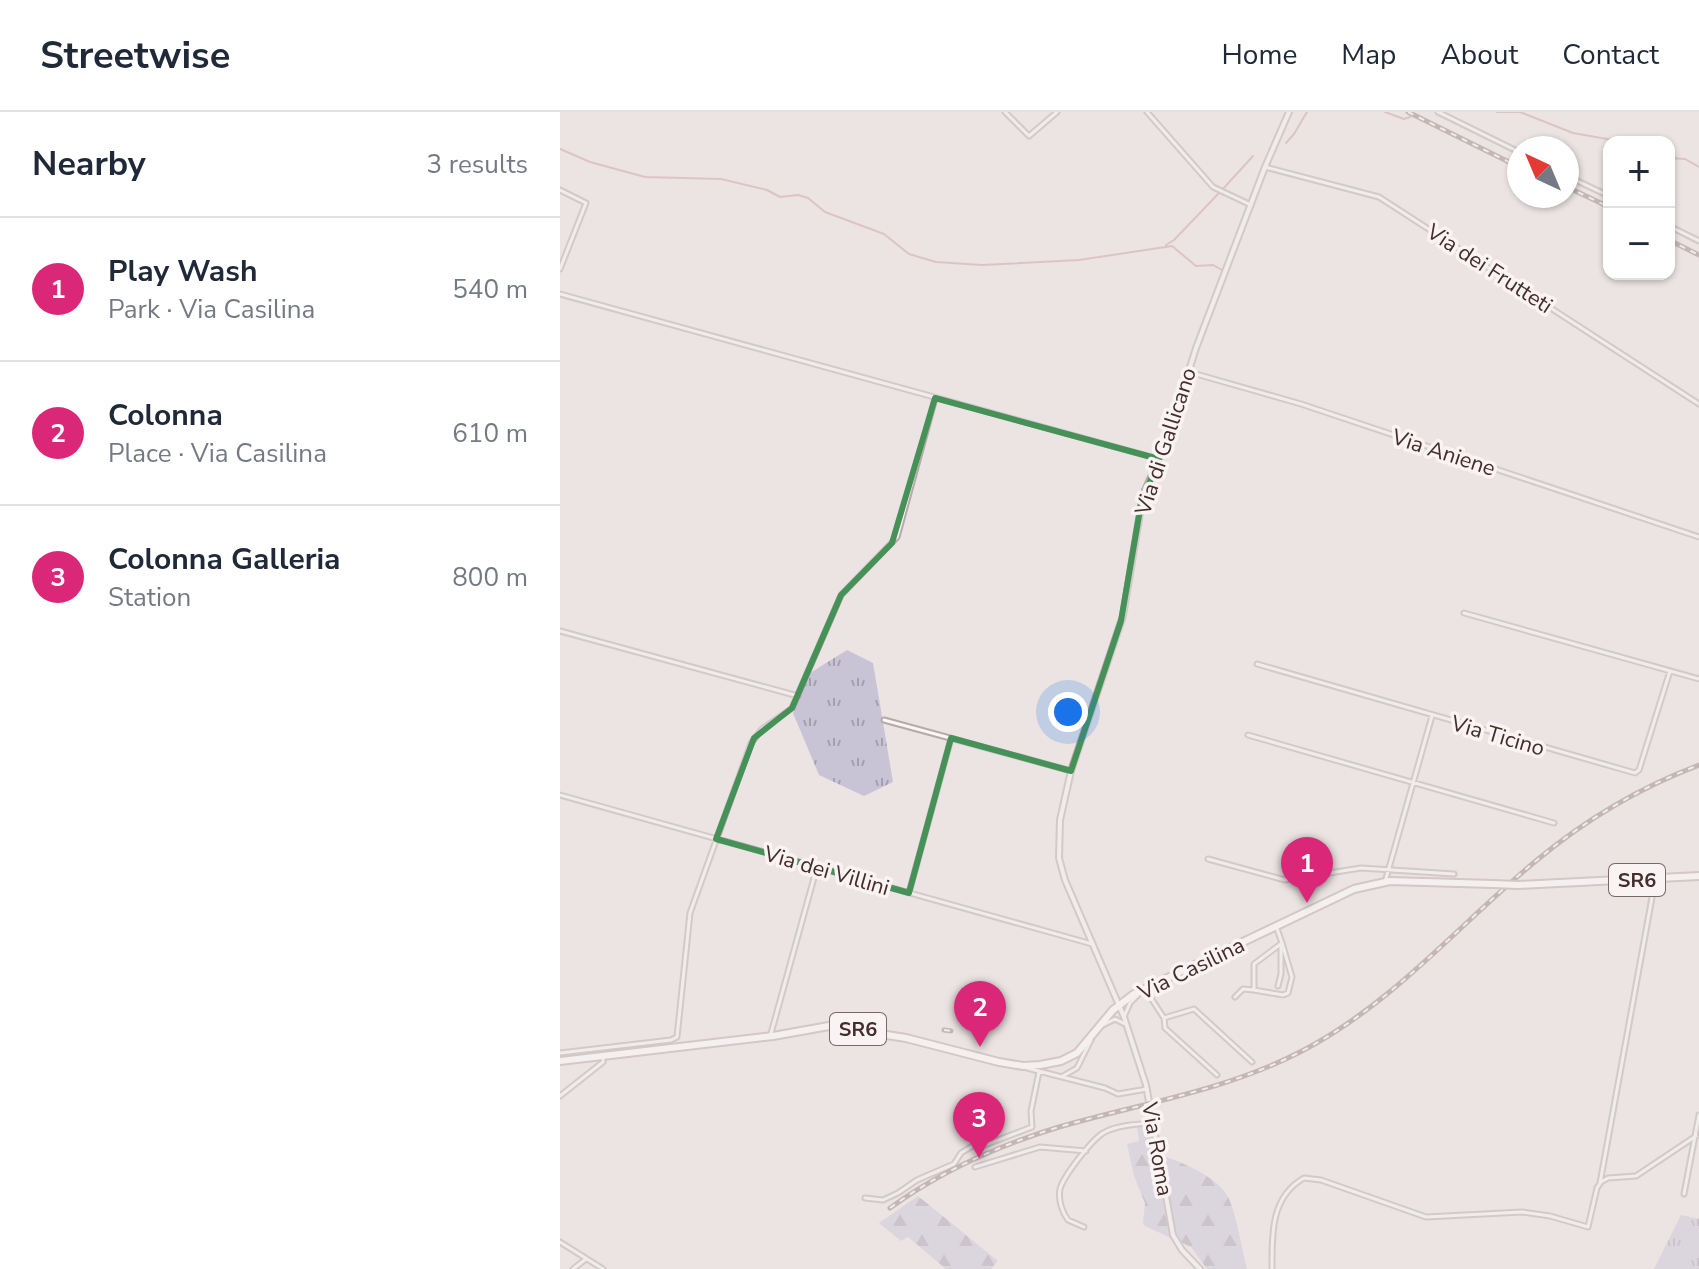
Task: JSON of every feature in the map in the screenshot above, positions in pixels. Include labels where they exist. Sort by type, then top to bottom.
[{"type":"main road","name":"Via Casilina","points":[[560,1061],[770,1037],[835,1026],[906,1038],[1023,1066],[1064,1060],[1077,1053],[1118,1005],[1144,989],[1354,889],[1385,882],[1518,885],[1699,876]]},
{"type":"street","points":[[1005,112],[1028,136],[1057,112]]},
{"type":"street","points":[[1147,112],[1213,187],[1251,205]]},
{"type":"street","name":"Via di Gallicano","points":[[1118,1005],[1065,880],[1059,858],[1058,832],[1071,771],[1121,621],[1147,485],[1265,167],[1289,112]]},
{"type":"street","points":[[1438,112],[1507,146]]},
{"type":"street","name":"Via dei Frutteti","points":[[1265,167],[1379,197],[1699,404]]},
{"type":"street","points":[[1579,182],[1603,193]]},
{"type":"street","points":[[560,190],[584,200],[586,204],[560,269]]},
{"type":"street","points":[[1675,229],[1699,241]]},
{"type":"street","points":[[560,294],[1159,459]]},
{"type":"street","name":"Via Aniene","points":[[1188,372],[1301,404],[1699,537]]},
{"type":"street","points":[[560,1053],[676,1038],[689,916],[754,738],[767,725],[787,713],[798,696],[839,598],[897,535],[935,398]]},
{"type":"street","points":[[1464,613],[1699,679]]},
{"type":"street","points":[[560,631],[798,696]]},
{"type":"street","name":"Via Ticino","points":[[1257,664],[1636,773],[1670,671]]},
{"type":"street","points":[[1385,882],[1432,716]]},
{"type":"street","points":[[884,720],[1071,771]]},
{"type":"street","points":[[1248,735],[1554,823]]},
{"type":"street","points":[[909,893],[951,738]]},
{"type":"street","name":"Via dei Villini","points":[[560,795],[1093,945]]},
{"type":"street","points":[[1208,859],[1285,880],[1357,868],[1454,874]]},
{"type":"street","points":[[770,1037],[817,867]]},
{"type":"street","points":[[1272,1269],[1273,1227],[1277,1212],[1285,1195],[1304,1178],[1321,1180],[1426,1217],[1522,1212],[1588,1227],[1600,1183],[1656,879]]},
{"type":"street","points":[[1235,997],[1243,989],[1283,995],[1288,993],[1292,979],[1276,926]]},
{"type":"street","points":[[1278,986],[1281,944]]},
{"type":"street","points":[[1254,990],[1254,964],[1281,944]]},
{"type":"street","points":[[1124,1017],[1132,1001],[1144,989],[1164,1018],[1165,1028],[1217,1075]]},
{"type":"street","name":"Via Roma","points":[[1118,1005],[1147,1089],[1173,1235],[1200,1269]]},
{"type":"street","name":"Via Roma","points":[[1118,1005],[1119,1015],[1125,1024]]},
{"type":"street","points":[[1164,1018],[1194,1009],[1252,1062]]},
{"type":"street","points":[[1097,1030],[1115,1019],[1125,1024]]},
{"type":"street","points":[[1060,1077],[1069,1075],[1077,1068],[1092,1037]]},
{"type":"street","points":[[560,1096],[603,1062],[603,1056]]},
{"type":"street","points":[[1023,1066],[1118,1094],[1147,1089]]},
{"type":"street","points":[[865,1198],[886,1199],[917,1180],[954,1164],[961,1153],[974,1143],[985,1145],[1032,1127],[1032,1102],[1039,1072]]},
{"type":"street","points":[[1684,1194],[1699,1115]]},
{"type":"street","points":[[1084,1227],[1064,1215],[1060,1193],[1065,1180],[1101,1135],[1154,1123]]},
{"type":"street","points":[[1600,1183],[1608,1178],[1636,1176],[1696,1136]]},
{"type":"street","points":[[975,1167],[1040,1147],[1086,1151]]},
{"type":"street","points":[[560,1242],[603,1269]]},
{"type":"street","points":[[573,1269],[586,1258]]},
{"type":"highlighted area","points":[[935,398],[1159,459],[1141,504],[1121,621],[1071,771],[951,738],[909,893],[716,839],[754,738],[792,708],[841,595],[892,543]]},
{"type":"green space","points":[[847,650],[873,663],[893,782],[864,796],[819,775],[793,713],[810,673]]},
{"type":"green space","points":[[1151,1125],[1156,1154],[1184,1164],[1222,1188],[1236,1220],[1247,1269],[1207,1269],[1191,1247],[1145,1226],[1145,1203],[1134,1176],[1127,1144],[1139,1141],[1137,1127]]},
{"type":"green space","points":[[918,1196],[998,1261],[991,1269],[946,1269],[908,1237],[901,1241],[879,1223]]},
{"type":"green space","points":[[1681,1215],[1699,1219],[1699,1269],[1654,1269]]},
{"type":"waterway","points":[[1286,143],[1307,112]]},
{"type":"waterway","points":[[1385,112],[1404,119],[1410,117]]},
{"type":"waterway","points":[[1497,112],[1520,112],[1573,133],[1603,138]]},
{"type":"waterway","points":[[560,149],[590,162],[645,177],[721,179],[767,190],[780,197],[798,195],[808,198],[825,212],[884,234],[909,254],[936,262],[982,265],[1079,260],[1172,246],[1196,266],[1213,265],[1222,270]]},
{"type":"waterway","points":[[1222,190],[1253,156]]},
{"type":"waterway","points":[[1675,158],[1685,159],[1699,167]]},
{"type":"waterway","points":[[1166,245],[1219,193]]},
{"type":"railway","points":[[1408,112],[1507,161]]},
{"type":"railway","points":[[1579,193],[1603,204]]},
{"type":"railway","points":[[1675,243],[1699,255]]},
{"type":"railway","points":[[890,1208],[950,1171],[1015,1142],[1059,1127],[1213,1086],[1273,1065],[1302,1051],[1335,1032],[1396,987],[1508,885],[1574,831],[1635,794],[1699,765]]},
{"type":"railway","points":[[944,1030],[951,1031]]},
{"type":"place","name":"Play Wash","points":[[1307,903]]},
{"type":"place","name":"Colonna","points":[[980,1047]]},
{"type":"place","name":"Colonna Galleria","points":[[979,1158]]}]
